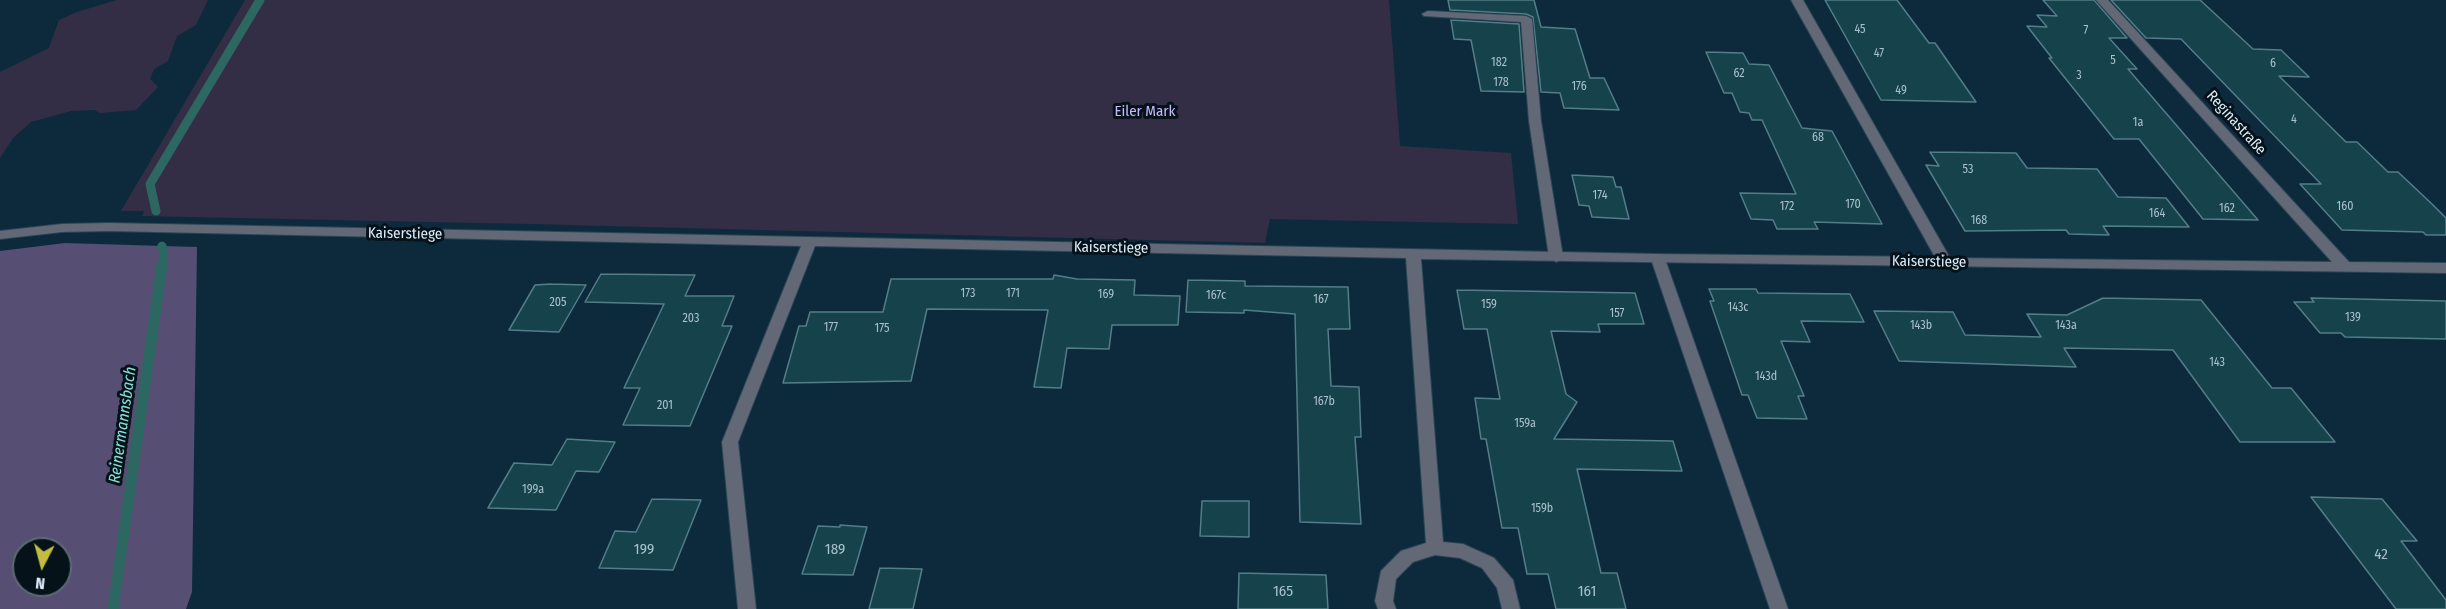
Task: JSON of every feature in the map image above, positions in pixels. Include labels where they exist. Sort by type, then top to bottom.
[{"type":"street","points":[[1797,0],[1945,262]]},
{"type":"street","name":"Reginastraße","points":[[2102,0],[2346,268]]},
{"type":"street","points":[[1428,14],[1526,19],[1535,121],[1556,257]]},
{"type":"street","name":"Kaiserstiege","points":[[0,235],[62,228],[109,227],[1658,259],[2446,268]]},
{"type":"street","points":[[747,609],[730,442],[810,242]]},
{"type":"street","points":[[1413,253],[1436,548]]},
{"type":"street","points":[[1658,259],[1779,609]]},
{"type":"street","points":[[1387,609],[1384,601],[1387,576],[1407,556],[1436,548],[1463,551],[1488,564],[1506,585],[1511,609]]},
{"type":"green space","points":[[117,0],[208,0],[196,25],[177,36],[168,61],[154,69],[150,79],[158,87],[136,110],[100,113],[95,110],[71,111],[31,122],[13,138],[0,158],[0,72],[49,48],[59,20]]},
{"type":"green space","name":"Eiler Mark","points":[[245,0],[1389,0],[1400,146],[1511,153],[1518,224],[1270,219],[1265,243],[142,216],[144,211],[121,211]]},
{"type":"shaded area","points":[[65,243],[197,247],[192,592],[186,609],[0,609],[0,251]]},
{"type":"building","points":[[1448,0],[1534,0],[1541,27],[1575,29],[1590,78],[1604,78],[1619,110],[1564,108],[1560,93],[1541,92],[1533,17],[1526,14],[1450,10]]},
{"type":"building","points":[[1825,0],[1897,0],[1929,43],[1935,43],[1976,102],[1881,100]]},
{"type":"building","points":[[2043,0],[2094,0],[2127,38],[2109,38],[2137,69],[2128,69],[2258,220],[2203,219],[2139,139],[2114,139],[2049,58],[2052,58],[2027,26],[2047,27],[2037,15],[2057,16]]},
{"type":"building","points":[[2111,0],[2200,0],[2253,49],[2281,50],[2309,77],[2279,76],[2346,142],[2357,142],[2388,172],[2398,172],[2432,204],[2446,218],[2446,235],[2426,235],[2423,232],[2342,230],[2300,184],[2321,184],[2181,39],[2146,38]]},
{"type":"building","points":[[1451,20],[1519,24],[1524,92],[1481,91],[1471,40],[1454,39]]},
{"type":"building","points":[[1706,52],[1743,53],[1749,64],[1769,65],[1802,128],[1832,131],[1882,224],[1814,222],[1818,229],[1777,229],[1773,220],[1751,219],[1740,193],[1796,194],[1762,120],[1752,120],[1749,113],[1740,112],[1732,93],[1724,93]]},
{"type":"building","points":[[1930,152],[2016,153],[2027,168],[2097,169],[2118,197],[2166,198],[2189,227],[2103,226],[2109,235],[2069,234],[2066,230],[1965,231],[1926,165],[1939,166]]},
{"type":"building","points":[[1572,175],[1613,177],[1616,187],[1621,187],[1629,219],[1592,217],[1589,206],[1579,205]]},
{"type":"building","points":[[601,274],[695,275],[685,296],[734,296],[722,326],[732,326],[690,426],[623,425],[640,388],[624,388],[664,304],[585,302]]},
{"type":"building","points":[[1054,275],[1077,279],[1135,280],[1134,295],[1180,296],[1178,325],[1112,325],[1109,349],[1067,348],[1061,388],[1034,387],[1048,310],[927,309],[911,381],[783,383],[799,326],[806,326],[810,312],[883,312],[891,279],[1053,279]]},
{"type":"building","points":[[1188,280],[1245,281],[1245,286],[1348,287],[1350,329],[1328,329],[1331,386],[1359,387],[1361,437],[1355,437],[1361,524],[1300,522],[1295,314],[1244,310],[1244,313],[1186,312]]},
{"type":"building","points":[[535,285],[586,285],[559,332],[509,330]]},
{"type":"building","points":[[1709,289],[1756,289],[1758,293],[1850,294],[1864,322],[1801,321],[1810,342],[1781,341],[1804,396],[1798,396],[1807,419],[1757,418],[1748,395],[1742,395],[1710,301],[1714,301]]},
{"type":"building","points":[[1457,290],[1635,293],[1644,324],[1598,324],[1600,332],[1551,331],[1566,394],[1577,402],[1554,439],[1673,441],[1682,471],[1577,469],[1601,573],[1617,573],[1626,609],[1556,609],[1548,574],[1527,574],[1518,528],[1502,528],[1486,439],[1481,439],[1475,398],[1500,399],[1487,329],[1464,329]]},
{"type":"building","points":[[2103,298],[2201,300],[2272,388],[2291,388],[2335,442],[2240,442],[2173,350],[2064,348],[2076,367],[1899,361],[1874,311],[1953,312],[1965,335],[2041,337],[2027,314],[2067,315]]},
{"type":"building","points":[[2311,298],[2446,301],[2446,339],[2345,337],[2341,333],[2320,333],[2294,302],[2314,302]]},
{"type":"building","points":[[567,439],[615,442],[599,472],[576,471],[556,510],[488,508],[514,463],[552,465]]},
{"type":"building","points":[[2311,497],[2382,499],[2417,541],[2401,541],[2446,600],[2446,609],[2396,609]]},
{"type":"building","points":[[652,499],[701,500],[673,570],[599,568],[615,531],[636,532]]},
{"type":"building","points":[[1202,501],[1249,501],[1249,537],[1200,536]]},
{"type":"building","points":[[840,525],[867,527],[853,575],[802,574],[818,526],[840,527]]},
{"type":"building","points":[[880,568],[922,569],[913,609],[869,609]]},
{"type":"building","points":[[1239,573],[1326,575],[1328,609],[1238,609]]},
{"type":"waterway","name":"Reinermannsbach","points":[[156,211],[150,184],[260,0]]},
{"type":"waterway","name":"Reinermannsbach","points":[[162,246],[164,254],[162,266]]},
{"type":"waterway","name":"Reinermannsbach","points":[[113,609],[162,265]]}]
